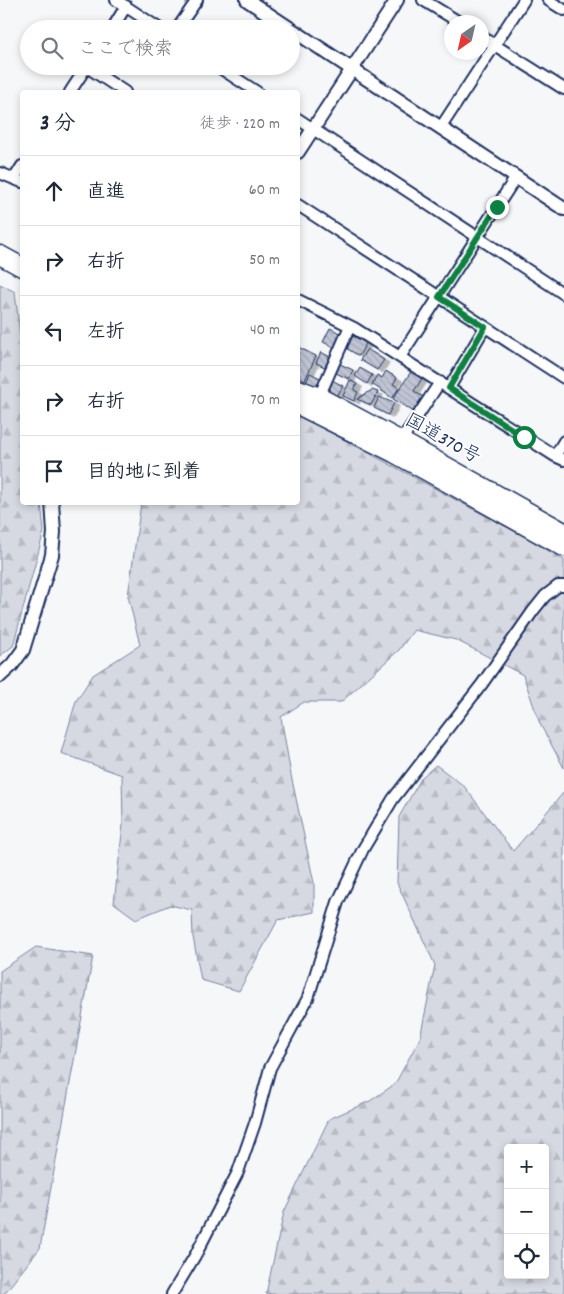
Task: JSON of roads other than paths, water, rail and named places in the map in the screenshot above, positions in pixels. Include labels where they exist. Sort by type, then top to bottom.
[{"type":"highway","points":[[0,254],[20,266]]},
{"type":"highway","name":"国道370号","points":[[300,390],[319,397],[402,441],[564,532]]},
{"type":"highway","name":"国道370号","points":[[300,406],[394,453],[564,547]]},
{"type":"street","points":[[116,0],[147,20]]},
{"type":"street","points":[[183,20],[197,0]]},
{"type":"street","points":[[247,0],[277,20]]},
{"type":"street","points":[[300,149],[397,0]]},
{"type":"street","points":[[423,0],[448,15]]},
{"type":"street","points":[[441,127],[524,0]]},
{"type":"street","points":[[548,0],[564,10]]},
{"type":"street","points":[[117,20],[126,6]]},
{"type":"street","points":[[300,35],[564,209]]},
{"type":"street","points":[[489,42],[564,89]]},
{"type":"street","points":[[71,90],[82,75]]},
{"type":"street","points":[[99,75],[122,90]]},
{"type":"street","points":[[231,75],[254,90]]},
{"type":"street","points":[[300,120],[564,294]]},
{"type":"street","points":[[0,173],[18,180]]},
{"type":"street","points":[[400,357],[516,177]]},
{"type":"street","points":[[300,206],[564,378]]},
{"type":"street","points":[[300,301],[350,326],[559,458],[564,441]]},
{"type":"street","points":[[319,397],[350,326]]},
{"type":"street","points":[[449,388],[485,327]]},
{"type":"street","points":[[402,441],[440,382]]},
{"type":"street","points":[[0,676],[12,665],[23,650],[52,555],[54,532],[52,505]]},
{"type":"street","points":[[172,1294],[196,1254],[238,1172],[255,1123],[270,1068],[308,998],[338,902],[363,849],[393,799],[482,684],[533,611],[545,596],[558,586],[564,586]]}]
